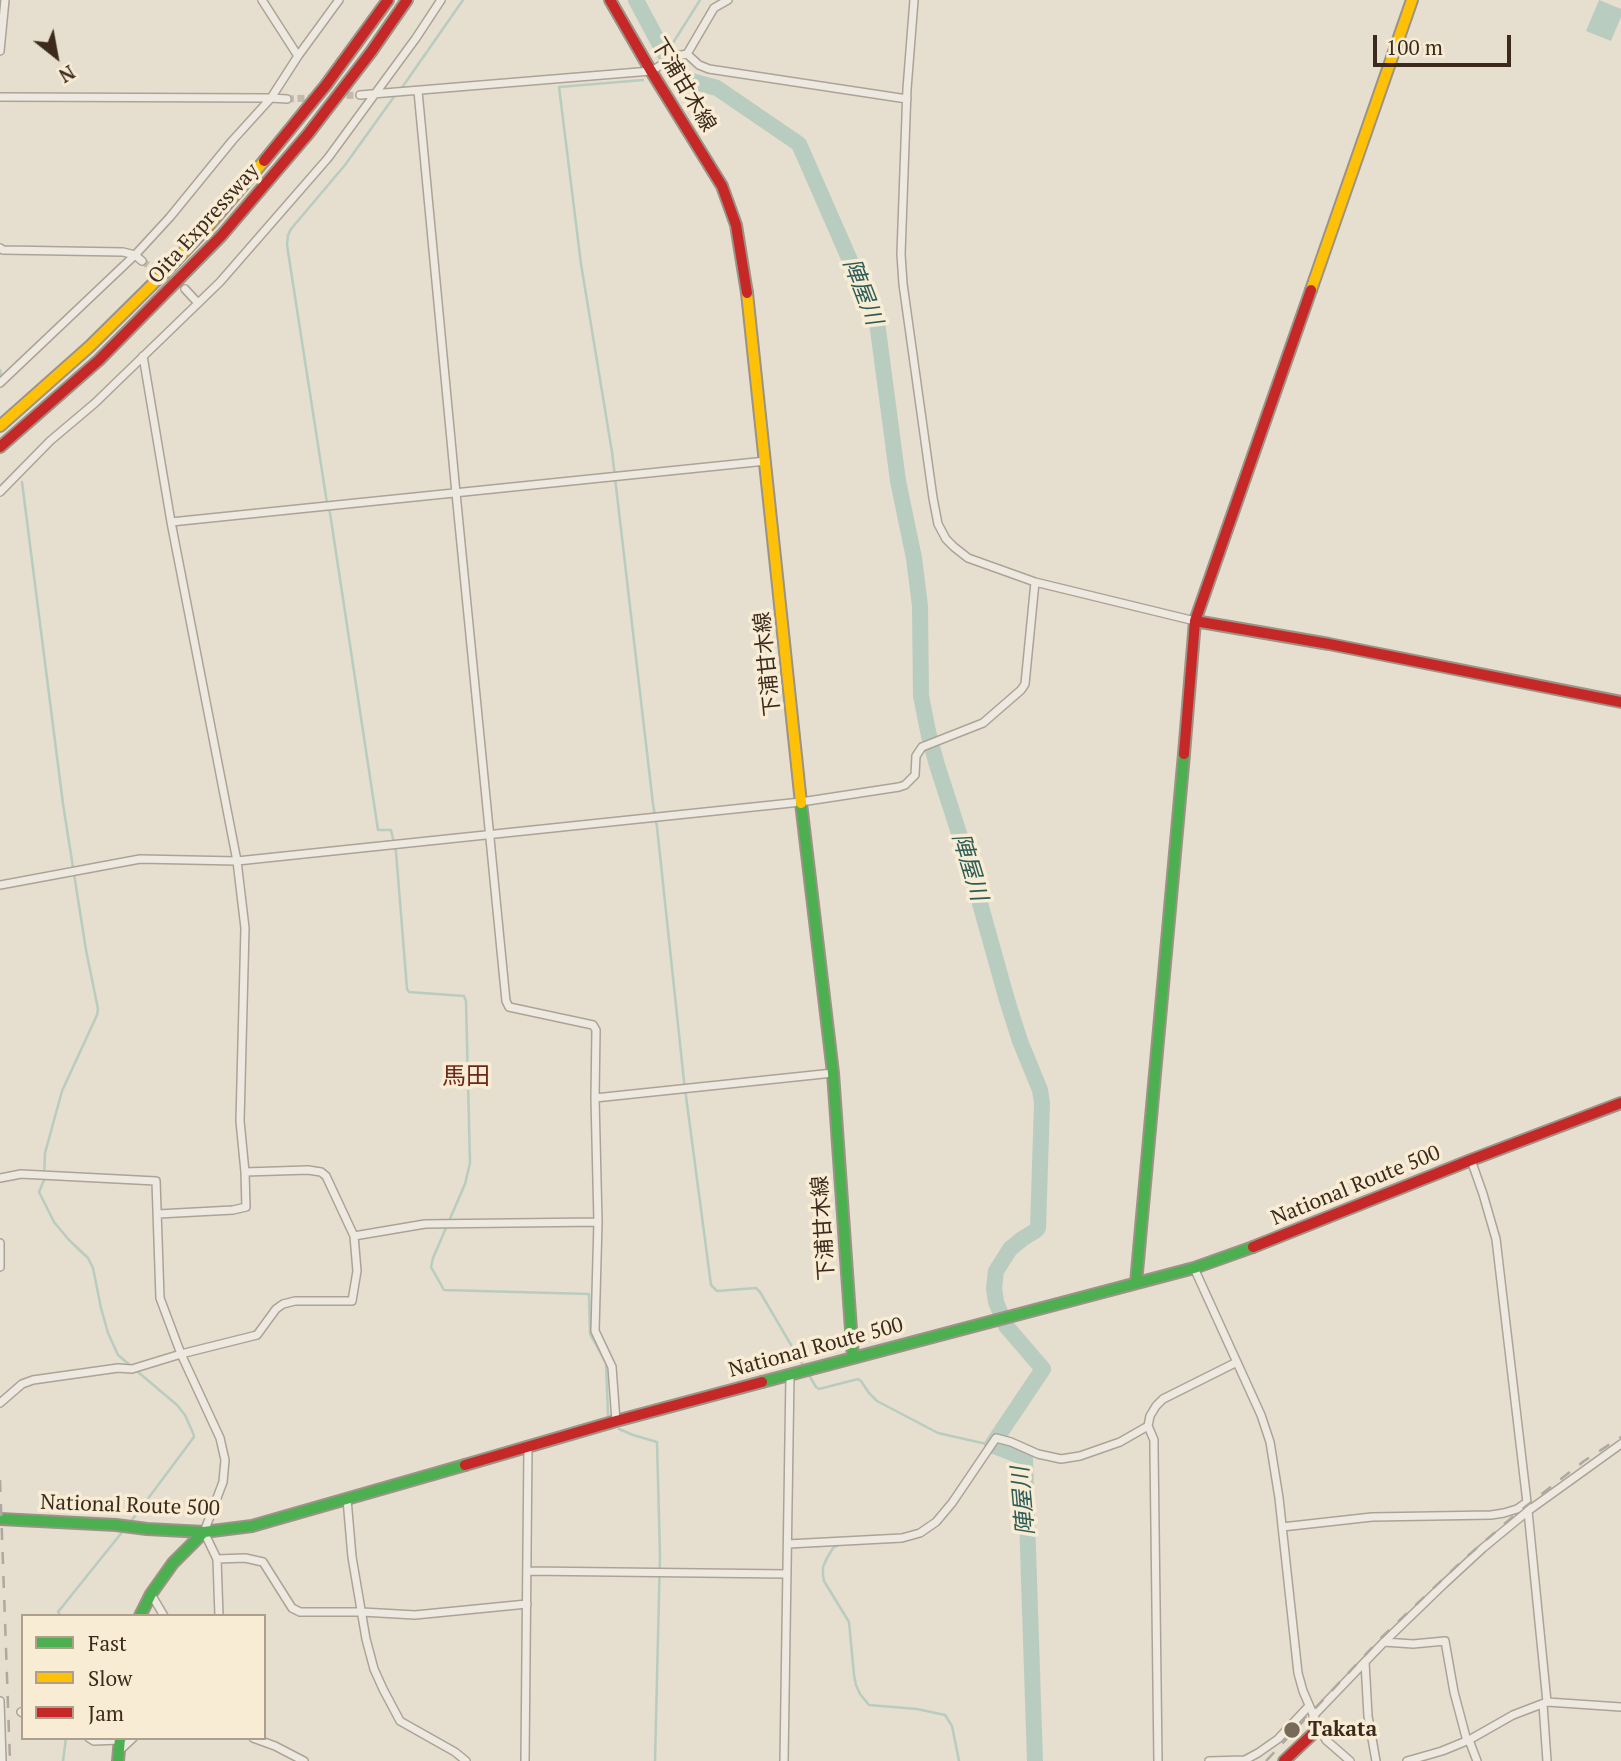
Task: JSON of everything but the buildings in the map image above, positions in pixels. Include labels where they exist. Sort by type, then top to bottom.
[{"type":"main road","name":"Oita Expressway","points":[[0,426],[89,347],[211,223],[296,123],[388,0]]},
{"type":"main road","name":"Oita Expressway","points":[[0,447],[99,360],[222,235],[332,103],[407,0]]},
{"type":"main road","name":"下浦甘木線","points":[[610,0],[722,186],[736,225],[746,280],[832,1073],[853,1358]]},
{"type":"main road","points":[[1136,1283],[1195,621],[1412,0]]},
{"type":"main road","points":[[1195,621],[1329,644],[1621,702]]},
{"type":"main road","name":"National Route 500","points":[[0,1520],[204,1532],[252,1526],[616,1421],[1194,1268],[1278,1238],[1621,1103]]},
{"type":"main road","points":[[141,1614],[151,1594],[173,1563],[204,1532]]},
{"type":"main road","points":[[1284,1761],[1319,1728]]},
{"type":"street","points":[[0,51],[5,0]]},
{"type":"street","points":[[262,0],[298,56]]},
{"type":"street","points":[[0,383],[135,255],[170,217],[271,98],[339,0]]},
{"type":"street","points":[[0,492],[50,441],[95,403],[220,282],[328,158],[416,38],[440,0]]},
{"type":"street","points":[[360,95],[654,70],[687,54],[714,8],[728,0]]},
{"type":"street","points":[[914,0],[901,254],[938,524],[954,547],[968,558],[1035,582],[1195,621]]},
{"type":"street","points":[[687,54],[699,65],[709,69],[907,99]]},
{"type":"street","points":[[418,91],[506,1001],[509,1007],[593,1025],[596,1030],[598,1222],[595,1331],[612,1367],[616,1421]]},
{"type":"street","points":[[0,97],[287,99]]},
{"type":"street","points":[[0,248],[123,252],[135,255],[142,261]]},
{"type":"street","points":[[185,289],[197,302]]},
{"type":"street","points":[[143,356],[171,523],[237,861],[245,928],[240,1121],[246,1206],[233,1210],[158,1214]]},
{"type":"street","points":[[171,523],[766,461]]},
{"type":"street","points":[[0,885],[140,859],[237,861],[802,802],[905,785],[915,775],[916,756],[922,747],[984,723],[1025,684],[1035,582]]},
{"type":"street","points":[[595,1098],[832,1073]]},
{"type":"street","points":[[1471,1160],[1496,1239],[1528,1511],[1545,1703],[1547,1761]]},
{"type":"street","points":[[0,1404],[22,1384],[33,1380],[118,1368],[132,1369],[257,1335],[276,1309],[283,1304],[295,1301],[352,1301],[357,1271],[355,1236],[326,1176],[321,1172],[308,1170],[245,1172]]},
{"type":"street","points":[[0,1178],[21,1174],[156,1181],[160,1298],[181,1354],[220,1438],[225,1460],[223,1482],[204,1532],[217,1559],[219,1614]]},
{"type":"street","points":[[355,1236],[425,1224],[598,1222]]},
{"type":"street","points":[[0,1243],[0,1267]]},
{"type":"street","points":[[1194,1268],[1261,1415],[1270,1442],[1279,1498],[1298,1673],[1313,1716],[1326,1740],[1350,1761]]},
{"type":"street","points":[[1158,1761],[1154,1440],[1148,1426],[1150,1416],[1163,1399],[1237,1362]]},
{"type":"street","points":[[784,1761],[790,1375]]},
{"type":"street","points":[[788,1544],[902,1538],[920,1533],[936,1522],[952,1503],[996,1438],[1038,1454],[1061,1459],[1080,1456],[1121,1442],[1148,1426]]},
{"type":"street","points":[[1313,1716],[1384,1642],[1463,1566],[1528,1511],[1621,1444]]},
{"type":"street","points":[[525,1761],[528,1446]]},
{"type":"street","points":[[347,1499],[352,1557],[374,1669],[400,1721],[466,1761]]},
{"type":"street","points":[[1282,1527],[1372,1517],[1490,1515],[1517,1509],[1527,1502]]},
{"type":"street","points":[[217,1559],[245,1558],[263,1562],[292,1608],[300,1612],[415,1615],[527,1604]]},
{"type":"street","points":[[527,1571],[787,1574]]},
{"type":"street","points":[[151,1594],[163,1614]]},
{"type":"street","points":[[1384,1642],[1413,1644],[1444,1641],[1454,1692],[1477,1761]]},
{"type":"street","points":[[1365,1662],[1368,1716],[1376,1761]]},
{"type":"street","points":[[0,1701],[2,1761]]},
{"type":"street","points":[[1407,1761],[1442,1751],[1513,1715],[1545,1703],[1621,1707]]},
{"type":"street","points":[[1209,1761],[1245,1760],[1258,1753],[1278,1739],[1309,1706]]},
{"type":"street","points":[[118,1757],[131,1740]]},
{"type":"street","points":[[258,1740],[304,1761]]},
{"type":"shaded area","points":[[1599,0],[1621,9],[1621,17],[1611,41],[1586,31]]},
{"type":"waterway","points":[[401,89],[463,0]]},
{"type":"waterway","name":"陣屋川","points":[[636,0],[674,71],[688,80],[717,88],[799,144],[877,322],[898,481],[914,558],[920,606],[921,696],[929,736],[1007,1000],[1040,1090],[1042,1103],[1038,1228],[1010,1249],[996,1271],[994,1288],[996,1302],[1006,1326],[1043,1369],[992,1445],[1025,1458],[1035,1761]]},
{"type":"waterway","points":[[666,54],[700,0]]},
{"type":"waterway","points":[[665,74],[674,71]]},
{"type":"waterway","points":[[643,80],[559,87],[581,264],[612,452],[684,1081],[711,1285],[717,1291],[756,1288],[804,1367]]},
{"type":"waterway","points":[[396,94],[345,165],[291,229],[287,245],[378,830],[391,830],[396,852],[407,989],[409,992],[464,996],[466,1001],[470,1163],[465,1184],[431,1267],[444,1290],[589,1294],[590,1334],[606,1363],[608,1415]]},
{"type":"waterway","points":[[0,370],[1,375]]},
{"type":"waterway","points":[[22,482],[63,804],[98,1009],[62,1091],[45,1153],[44,1180],[39,1192],[54,1222],[88,1258],[93,1268],[108,1333],[118,1355],[177,1405],[185,1415],[194,1437],[132,1520]]},
{"type":"waterway","points":[[809,1375],[819,1389],[858,1379],[877,1401],[938,1433],[991,1445]]},
{"type":"waterway","points":[[619,1429],[657,1442],[660,1555],[655,1761]]},
{"type":"waterway","points":[[60,1614],[58,1612],[123,1531]]},
{"type":"waterway","points":[[840,1544],[833,1548],[827,1558],[823,1575],[849,1622],[854,1675],[860,1694],[869,1705],[917,1709],[945,1715],[952,1726],[959,1761]]},
{"type":"waterway","points":[[63,1761],[66,1740]]},
{"type":"tunnel","points":[[336,96],[360,95]]},
{"type":"tunnel","points":[[287,99],[314,98]]},
{"type":"tunnel","points":[[142,261],[177,284]]},
{"type":"railway","points":[[1266,1761],[1381,1638],[1463,1560],[1584,1461],[1621,1437]]},
{"type":"railway","points":[[0,1480],[10,1761]]},
{"type":"traffic: fast","points":[[1136,1283],[1184,754]]},
{"type":"traffic: fast","points":[[801,803],[833,1073],[853,1358]]},
{"type":"traffic: fast","points":[[762,1382],[1194,1268],[1253,1247]]},
{"type":"traffic: fast","points":[[0,1519],[204,1532],[252,1526],[465,1465]]},
{"type":"traffic: fast","points":[[141,1614],[151,1594],[173,1563],[204,1532]]},
{"type":"traffic: fast","points":[[118,1761],[120,1740]]},
{"type":"traffic: slow","points":[[1311,290],[1412,0]]},
{"type":"traffic: slow","points":[[0,426],[89,347],[170,267],[264,161]]},
{"type":"traffic: slow","points":[[747,293],[801,803]]},
{"type":"traffic: jam","points":[[264,161],[326,85],[388,0]]},
{"type":"traffic: jam","points":[[0,447],[99,360],[222,235],[308,134],[407,0]]},
{"type":"traffic: jam","points":[[610,0],[722,186],[736,225],[747,293]]},
{"type":"traffic: jam","points":[[1184,754],[1195,621],[1311,290]]},
{"type":"traffic: jam","points":[[1195,621],[1329,644],[1621,702]]},
{"type":"traffic: jam","points":[[1253,1247],[1621,1103]]},
{"type":"traffic: jam","points":[[465,1465],[762,1382]]},
{"type":"traffic: jam","points":[[1284,1761],[1319,1728]]},
{"type":"place","name":"Takata","points":[[1292,1730]]},
{"type":"district","name":"馬田","points":[[466,1077]]}]
